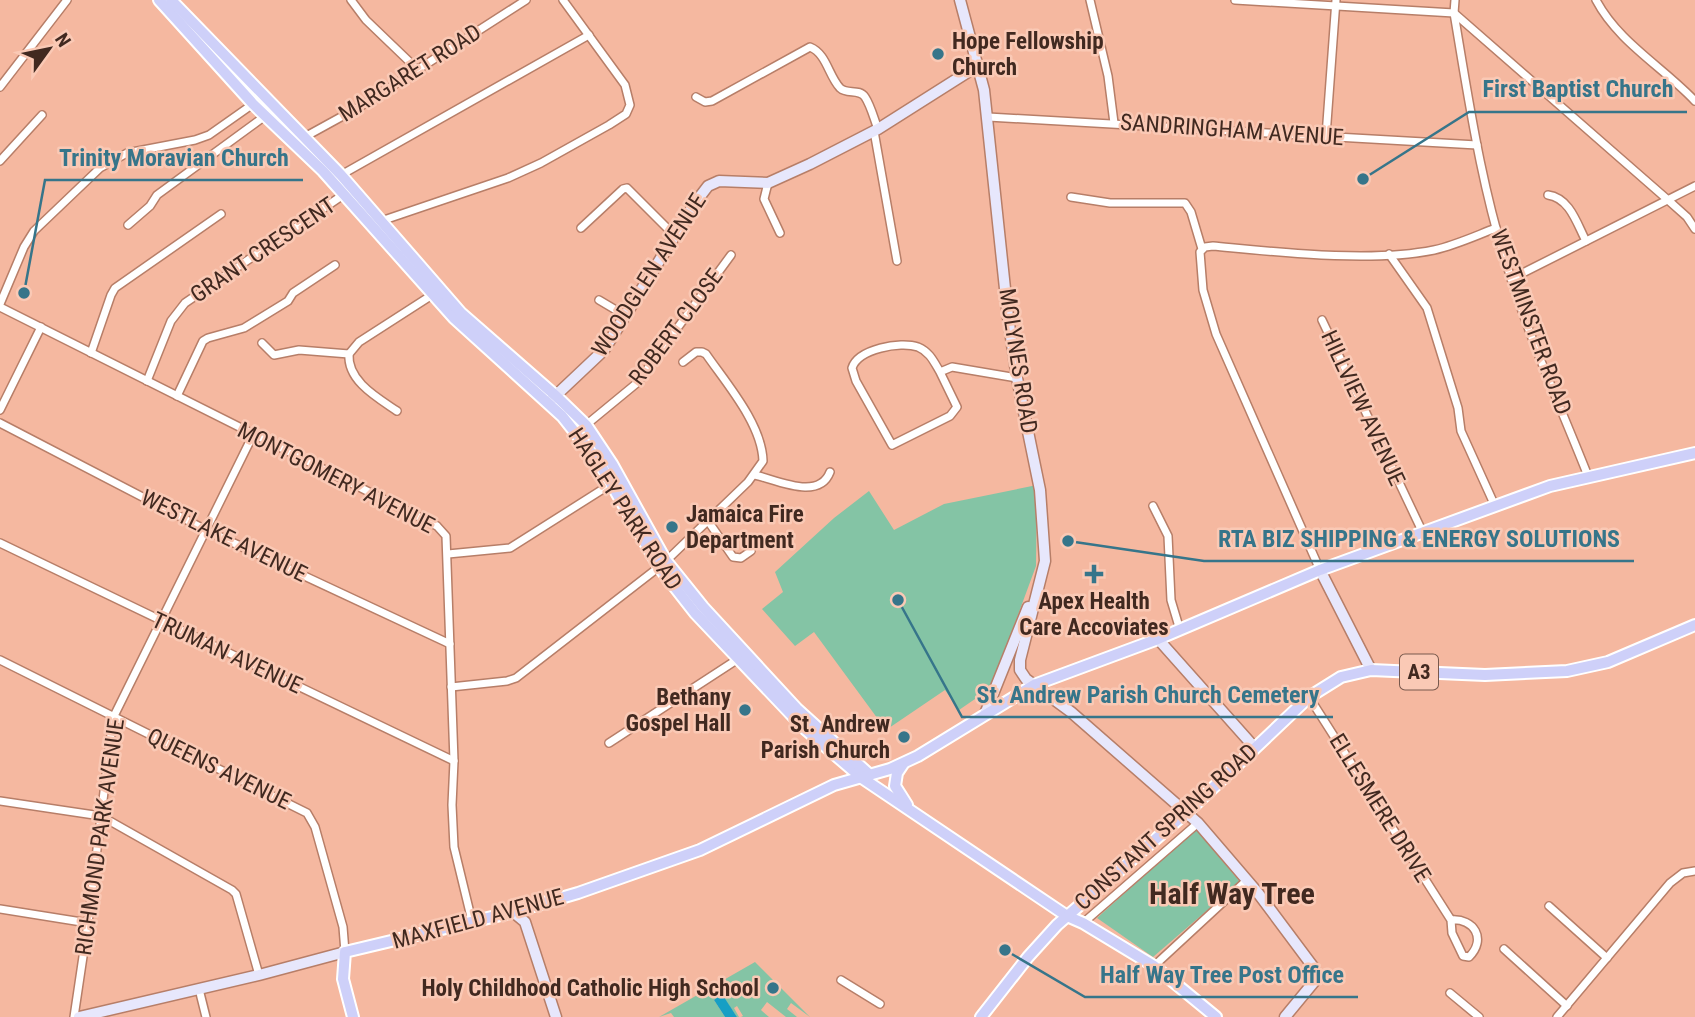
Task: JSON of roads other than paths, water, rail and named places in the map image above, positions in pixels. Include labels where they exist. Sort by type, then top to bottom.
[{"type":"main road","name":"HAGLEY PARK ROAD","points":[[159,0],[265,116],[323,171],[454,318],[586,425],[612,464],[663,564],[780,691],[866,777]]},
{"type":"main road","name":"HAGLEY PARK ROAD","points":[[171,0],[341,175],[461,313],[552,399],[695,612],[805,729],[918,818],[1067,916],[1154,966],[1216,1017]]},
{"type":"main road","name":"MOLYNES ROAD","points":[[960,0],[979,65],[988,117],[1008,317],[1017,377],[1037,467],[1044,549],[1025,617],[985,714]]},
{"type":"main road","name":"WOODGLEN AVENUE","points":[[552,399],[604,350],[703,191],[713,183],[768,183],[876,130],[979,65]]},
{"type":"main road","name":"MAXFIELD AVENUE","points":[[76,1017],[260,975],[513,912],[578,893],[700,850],[834,785],[904,763],[1034,685],[1158,639],[1320,570],[1550,486],[1695,453]]},
{"type":"main road","points":[[1044,549],[1045,561],[1039,592],[1019,665],[1023,675],[1071,712],[1198,823],[1247,880],[1318,977],[1285,1017]]},
{"type":"main road","points":[[1320,570],[1371,670]]},
{"type":"main road","name":"CONSTANT SPRING ROAD","points":[[981,1017],[1028,957],[1067,916],[1187,813],[1309,697],[1341,677],[1371,670],[1485,675],[1567,671],[1608,662],[1695,625]]},
{"type":"main road","points":[[1158,639],[1255,748]]},
{"type":"main road","points":[[904,763],[897,773],[895,786],[901,798],[918,818]]},
{"type":"main road","points":[[513,912],[525,922],[556,1017]]},
{"type":"main road","points":[[345,952],[343,979],[353,1017]]},
{"type":"street","points":[[0,87],[67,0]]},
{"type":"street","points":[[351,0],[366,20],[417,69]]},
{"type":"street","name":"MARGARET ROAD","points":[[293,144],[362,106],[526,0]]},
{"type":"street","points":[[381,221],[508,178],[541,163],[626,114],[630,105],[625,85],[563,0]]},
{"type":"street","points":[[1090,0],[1108,76],[1114,123]]},
{"type":"street","points":[[1235,0],[1336,3],[1454,13],[1668,200],[1695,229]]},
{"type":"street","name":"WESTMINSTER ROAD","points":[[1455,0],[1454,13],[1476,145],[1496,228],[1511,279],[1588,476]]},
{"type":"street","points":[[1596,0],[1608,22],[1695,101]]},
{"type":"street","points":[[1326,136],[1336,3]]},
{"type":"street","points":[[341,175],[589,35]]},
{"type":"street","points":[[696,97],[705,102],[712,101],[810,47],[822,57],[840,88],[865,96],[876,130],[897,261]]},
{"type":"street","points":[[0,306],[24,247],[34,231],[100,168],[127,153],[209,135],[253,103]]},
{"type":"street","points":[[0,161],[42,115]]},
{"type":"street","points":[[128,225],[150,206],[158,195],[265,116]]},
{"type":"street","name":"SANDRINGHAM AVENUE","points":[[988,117],[1476,145]]},
{"type":"street","points":[[768,183],[764,199],[780,233]]},
{"type":"street","points":[[1511,279],[1695,186]]},
{"type":"street","points":[[581,228],[627,188],[675,236]]},
{"type":"street","name":"GRANT CRESCENT","points":[[146,381],[171,321],[185,303],[343,195]]},
{"type":"street","points":[[1548,195],[1560,199],[1570,210],[1586,242]]},
{"type":"street","points":[[1071,197],[1110,203],[1185,203],[1191,212],[1202,249],[1199,256],[1203,290],[1216,334],[1320,570]]},
{"type":"street","points":[[91,353],[115,288],[221,214]]},
{"type":"street","points":[[1202,249],[1213,246],[1337,255],[1389,254],[1435,250],[1458,244],[1496,228]]},
{"type":"street","points":[[1389,254],[1427,308],[1458,408],[1461,431],[1495,506]]},
{"type":"street","name":"ROBERT CLOSE","points":[[586,425],[637,383],[731,255]]},
{"type":"street","points":[[177,396],[203,341],[244,328],[335,265]]},
{"type":"street","points":[[397,411],[364,386],[351,369],[349,354],[359,342],[432,295]]},
{"type":"street","points":[[599,300],[626,316]]},
{"type":"street","name":"MONTGOMERY AVENUE","points":[[0,306],[437,526],[446,536],[454,761],[454,848],[471,917]]},
{"type":"street","name":"HILLVIEW AVENUE","points":[[1322,320],[1423,533]]},
{"type":"street","points":[[0,410],[40,327]]},
{"type":"street","points":[[262,343],[272,355],[299,350],[349,354]]},
{"type":"street","points":[[908,345],[927,352],[940,372],[957,407],[950,416],[892,445],[856,381],[852,368],[853,363],[862,356],[882,348],[908,345]]},
{"type":"street","points":[[451,687],[516,678],[663,564],[762,466],[763,453],[753,428],[738,400],[702,352],[696,352],[683,362]]},
{"type":"street","points":[[940,372],[952,367],[1017,377]]},
{"type":"street","name":"WESTLAKE AVENUE","points":[[0,423],[206,530],[450,644]]},
{"type":"street","name":"RICHMOND PARK AVENUE","points":[[76,1017],[113,718],[253,435]]},
{"type":"street","points":[[755,475],[812,488],[824,483],[830,472]]},
{"type":"street","points":[[448,554],[510,548],[611,484]]},
{"type":"street","points":[[1153,506],[1168,536],[1171,600],[1180,630]]},
{"type":"street","points":[[708,521],[733,557],[741,558],[751,551]]},
{"type":"street","name":"TRUMAN AVENUE","points":[[0,543],[454,761]]},
{"type":"street","points":[[609,743],[738,659]]},
{"type":"street","name":"QUEENS AVENUE","points":[[0,660],[307,813],[315,827],[343,927],[345,952]]},
{"type":"street","name":"ELLESMERE DRIVE","points":[[1309,697],[1451,920],[1452,933],[1463,956],[1469,957],[1479,942],[1476,933],[1461,919],[1451,920]]},
{"type":"street","points":[[0,801],[101,816],[232,890],[236,894],[260,975]]},
{"type":"street","points":[[1083,923],[1198,823]]},
{"type":"street","points":[[1557,1017],[1670,883],[1683,873],[1695,871]]},
{"type":"street","points":[[1154,966],[1247,880]]},
{"type":"street","points":[[1549,906],[1607,958]]},
{"type":"street","points":[[0,909],[88,923]]},
{"type":"street","points":[[1504,949],[1567,1006]]},
{"type":"street","points":[[841,980],[880,1004]]},
{"type":"street","points":[[199,989],[206,1017]]},
{"type":"street","points":[[1450,993],[1479,1017]]},
{"type":"water","points":[[722,994],[737,1017],[725,1017],[714,1000]]},
{"type":"place","name":"Hope Fellowship Church","points":[[938,54]]},
{"type":"place","name":"First Baptist Church","points":[[1363,179]]},
{"type":"place","name":"Trinity Moravian Church","points":[[24,293]]},
{"type":"place","name":"Jamaica Fire Department","points":[[672,527]]},
{"type":"place","name":"RTA BIZ SHIPPING & ENERGY SOLUTIONS","points":[[1068,541]]},
{"type":"place","name":"Apex Health Care Accoviates","points":[[1094,574]]},
{"type":"place","name":"St. Andrew Parish Church Cemetery","points":[[898,600]]},
{"type":"place","name":"Bethany Gospel Hall","points":[[745,710]]},
{"type":"place","name":"St. Andrew Parish Church","points":[[904,737]]},
{"type":"place","name":"Half Way Tree Post Office","points":[[1005,950]]},
{"type":"place","name":"Holy Childhood Catholic High School","points":[[773,988]]},
{"type":"district","name":"Half Way Tree","points":[[1232,893]]}]
